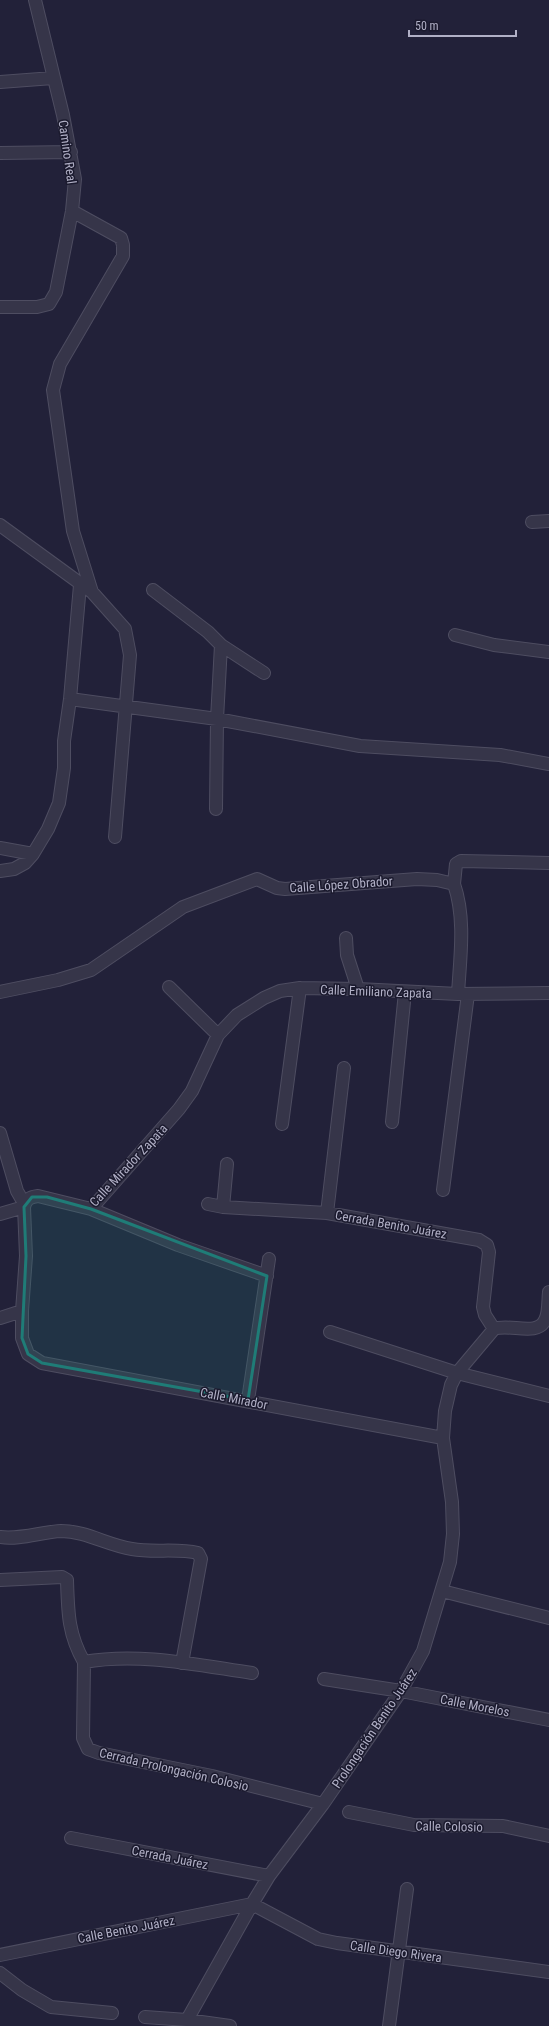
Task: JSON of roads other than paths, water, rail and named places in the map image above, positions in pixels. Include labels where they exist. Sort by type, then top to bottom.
[{"type":"street","name":"Camino Real","points":[[0,307],[37,307],[49,304],[56,292],[72,211],[75,179],[71,152],[35,0]]},
{"type":"street","points":[[0,82],[53,78]]},
{"type":"street","points":[[0,153],[71,152]]},
{"type":"street","points":[[72,211],[121,238],[123,245],[123,256],[60,364],[53,390],[73,531],[92,592]]},
{"type":"street","points":[[532,522],[549,521]]},
{"type":"street","points":[[0,525],[80,585],[92,592],[125,629],[130,655],[115,837]]},
{"type":"street","points":[[0,872],[14,869],[25,863],[33,854],[48,829],[59,803],[64,768],[66,722],[70,698],[80,585]]},
{"type":"street","points":[[154,590],[208,632],[222,645],[264,673]]},
{"type":"street","points":[[455,636],[494,645],[549,652]]},
{"type":"street","points":[[216,809],[217,719],[222,645]]},
{"type":"street","points":[[70,698],[217,719],[360,746],[500,755],[549,764]]},
{"type":"street","points":[[0,848],[33,854]]},
{"type":"street","points":[[443,1190],[463,994],[460,913],[454,884],[456,864],[461,861],[549,863]]},
{"type":"street","name":"Calle López Obrador","points":[[0,992],[58,980],[91,970],[183,907],[257,879],[277,888],[284,889],[417,879],[437,880],[454,884]]},
{"type":"street","points":[[346,938],[347,955],[358,989]]},
{"type":"street","points":[[169,987],[218,1035]]},
{"type":"street","points":[[282,1124],[300,988]]},
{"type":"street","name":"Calle Emiliano Zapata","points":[[218,1035],[237,1015],[264,998],[280,991],[300,988],[463,994],[549,993]]},
{"type":"street","points":[[392,1122],[405,992]]},
{"type":"street","name":"Calle Mirador Zapata","points":[[0,1214],[25,1204],[32,1197],[38,1196],[91,1209],[179,1109],[192,1091],[218,1035]]},
{"type":"street","name":"Cerrada Benito Juárez","points":[[344,1068],[327,1213],[472,1238],[487,1245],[489,1252],[483,1307],[484,1315],[494,1329]]},
{"type":"street","points":[[0,1133],[17,1191],[25,1204],[26,1256],[22,1311],[0,1318]]},
{"type":"street","points":[[223,1207],[227,1164]]},
{"type":"street","points":[[208,1204],[223,1207],[327,1213]]},
{"type":"street","points":[[91,1209],[178,1245],[267,1276]]},
{"type":"street","points":[[248,1400],[269,1259]]},
{"type":"street","points":[[443,1438],[445,1411],[451,1385],[458,1373],[494,1329],[501,1326],[532,1329],[541,1326],[546,1319],[549,1292]]},
{"type":"street","name":"Calle Mirador","points":[[22,1311],[22,1338],[28,1354],[42,1363],[248,1400],[314,1415],[443,1438]]},
{"type":"street","points":[[330,1332],[458,1373],[549,1396]]},
{"type":"street","name":"Prolongación Benito Juárez","points":[[187,2020],[269,1876],[323,1804],[401,1691],[423,1651],[450,1562],[453,1534],[452,1502],[443,1438]]},
{"type":"street","points":[[0,1537],[62,1531],[82,1533],[130,1549],[155,1552],[189,1551],[198,1553],[201,1559],[182,1663]]},
{"type":"street","points":[[0,1580],[62,1577],[67,1580],[67,1604],[72,1640],[84,1662],[104,1658],[182,1663],[252,1673]]},
{"type":"street","points":[[442,1591],[549,1618]]},
{"type":"street","name":"Cerrada Prolongación Colosio","points":[[84,1662],[83,1738],[88,1749],[99,1753],[212,1776],[323,1804]]},
{"type":"street","points":[[324,1679],[401,1691]]},
{"type":"street","name":"Calle Morelos","points":[[401,1691],[549,1720]]},
{"type":"street","name":"Calle Colosio","points":[[349,1812],[414,1826],[503,1826],[549,1836]]},
{"type":"street","name":"Cerrada Juárez","points":[[71,1838],[269,1876]]},
{"type":"street","points":[[389,2026],[407,1889]]},
{"type":"street","name":"Calle Diego Rivera","points":[[252,1904],[318,1939],[337,1943],[549,1972]]},
{"type":"street","name":"Calle Benito Juárez","points":[[0,1955],[252,1904]]},
{"type":"street","points":[[0,1973],[22,1990],[51,2007],[112,2013]]},
{"type":"street","points":[[145,2017],[187,2020],[230,2026]]}]
